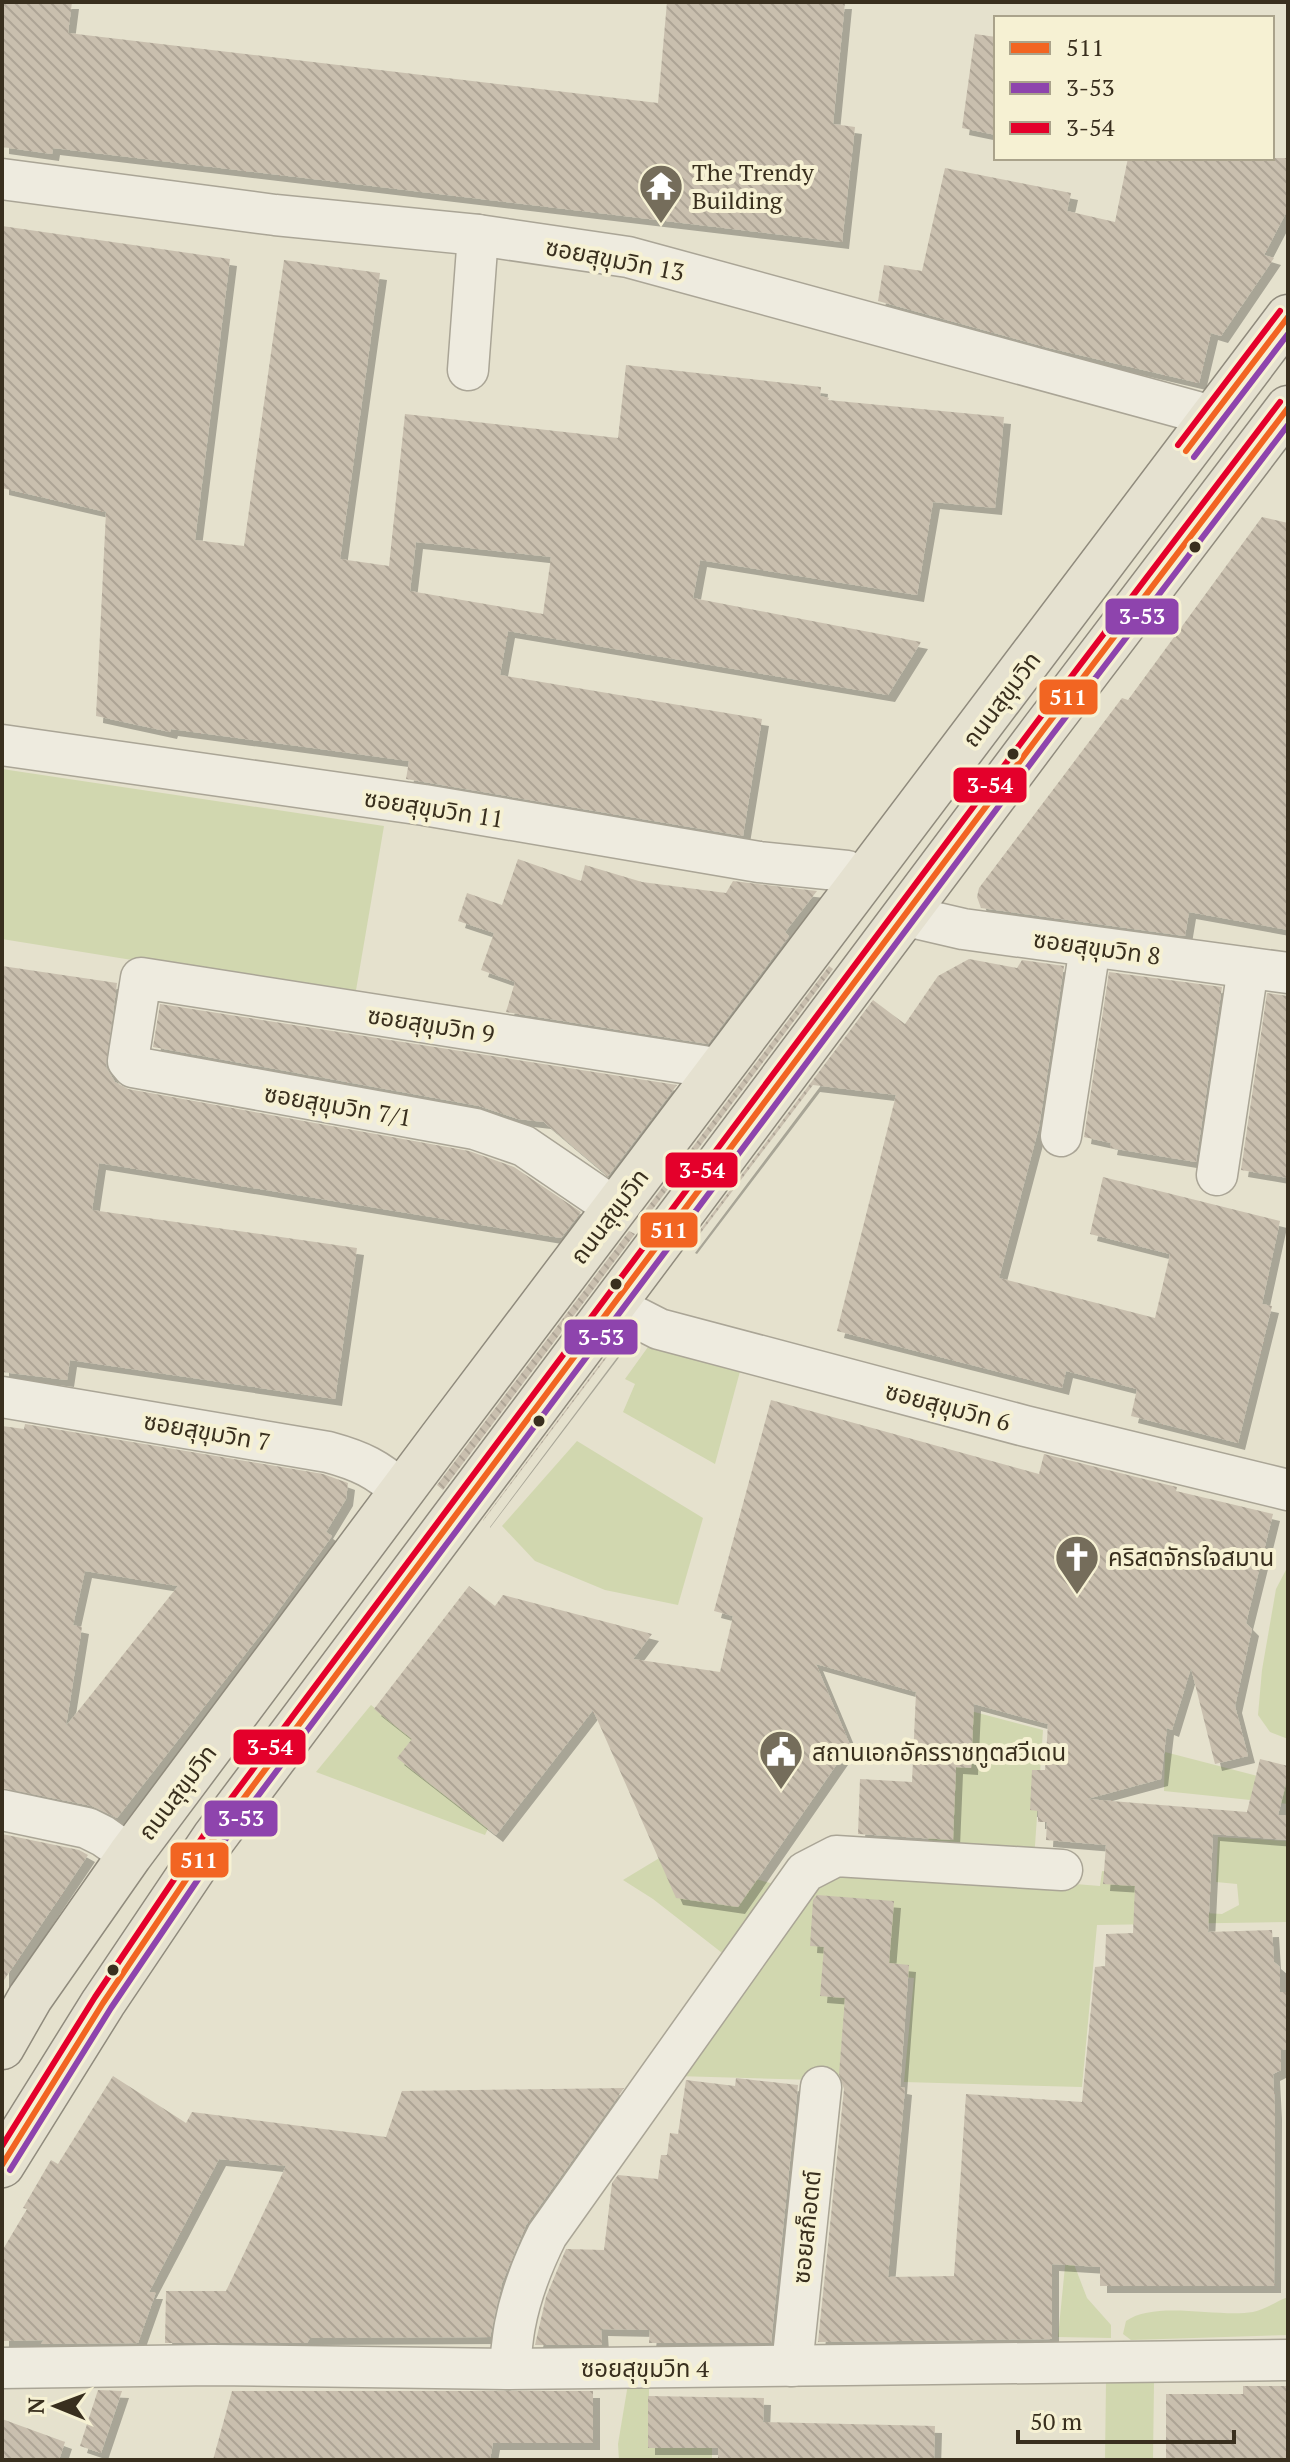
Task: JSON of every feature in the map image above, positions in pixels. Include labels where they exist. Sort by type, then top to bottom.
[{"type":"main road","name":"ถนนสุขุมวิท","points":[[2,2047],[30,1998],[130,1855],[1288,317]]},
{"type":"main road","points":[[2,2165],[103,2003],[214,1838],[1288,408]]},
{"type":"main road","points":[[863,882],[907,916]]},
{"type":"street","name":"ซอยสุขุมวิท 13","points":[[2,179],[275,215],[478,235],[628,257],[1212,416]]},
{"type":"street","points":[[468,370],[478,235]]},
{"type":"street","name":"ซอยสุขุมวิท 11","points":[[2,745],[424,805],[759,862],[847,871],[863,882]]},
{"type":"street","name":"ซอยสุขุมวิท 8","points":[[907,916],[963,929],[1288,973]]},
{"type":"street","points":[[1061,1136],[1090,947]]},
{"type":"street","points":[[1217,1175],[1248,968]]},
{"type":"street","name":"ซอยสุขุมวิท 9","points":[[141,978],[722,1069]]},
{"type":"street","name":"ซอยสุขุมวิท 7/1","points":[[141,978],[128,1061],[133,1067],[475,1129],[524,1146],[615,1208]]},
{"type":"street","name":"ซอยสุขุมวิท 6","points":[[614,1306],[659,1329],[1025,1426],[1288,1490]]},
{"type":"street","name":"ซอยสุขุมวิท 7","points":[[2,1397],[328,1452],[362,1462],[379,1471],[402,1491]]},
{"type":"street","points":[[2,1810],[87,1828],[130,1855]]},
{"type":"street","points":[[508,2369],[515,2326],[528,2280],[547,2235],[805,1872],[836,1856],[1062,1870]]},
{"type":"street","name":"ซอยสก็อตต์","points":[[792,2366],[821,2087]]},
{"type":"street","name":"ซอยสุขุมวิท 4","points":[[2,2368],[213,2365],[508,2369],[1288,2360]]},
{"type":"green space","points":[[2,769],[384,826],[355,996],[2,939]]},
{"type":"green space","points":[[653,1340],[742,1364],[715,1464],[623,1412],[635,1384],[625,1379]]},
{"type":"green space","points":[[577,1441],[703,1518],[678,1605],[605,1590],[535,1561],[502,1526]]},
{"type":"green space","points":[[1288,1566],[1288,1739],[1270,1732],[1258,1715],[1262,1670],[1276,1589]]},
{"type":"green space","points":[[944,1704],[1043,1730],[1034,1860],[927,1852]]},
{"type":"green space","points":[[371,1705],[498,1806],[485,1835],[316,1772]]},
{"type":"green space","points":[[1165,1752],[1288,1784],[1288,1804],[1164,1791]]},
{"type":"green space","points":[[1218,1837],[1288,1841],[1288,1922],[1097,1925],[1082,2087],[904,2082],[914,1978],[861,1973],[851,2081],[676,2076],[806,1891],[841,1865],[1100,1886],[1102,1871],[1139,1873],[1137,1909],[1222,1914],[1239,1905],[1237,1884],[1216,1882]]},
{"type":"green space","points":[[666,1854],[777,1885],[726,1956],[653,1899],[623,1880]]},
{"type":"green space","points":[[1067,2246],[1087,2298],[1111,2325],[1111,2338],[1058,2337]]},
{"type":"green space","points":[[1288,2297],[1288,2335],[1131,2340],[1123,2334],[1126,2321],[1139,2315],[1170,2311],[1253,2312]]},
{"type":"green space","points":[[1106,2381],[1154,2382],[1153,2460],[1105,2460]]},
{"type":"green space","points":[[628,2384],[649,2387],[649,2448],[712,2445],[712,2460],[619,2460],[618,2444]]},
{"type":"building","points":[[2,2],[72,2],[68,33],[658,103],[667,2],[845,2],[833,124],[855,127],[842,242],[53,148],[52,154],[2,147]]},
{"type":"building","points":[[975,34],[994,37],[994,135],[962,128]]},
{"type":"building","points":[[1288,158],[1288,209],[1264,255],[1274,258],[1221,336],[1211,333],[1199,383],[1049,348],[878,301],[884,265],[922,271],[945,168],[1071,193],[1067,211],[1115,222],[1128,160]]},
{"type":"building","points":[[2,226],[230,259],[195,540],[244,546],[284,260],[380,273],[340,559],[389,566],[405,414],[618,438],[626,365],[821,387],[820,396],[828,400],[1004,417],[995,508],[933,502],[917,595],[700,560],[693,598],[921,642],[888,695],[508,631],[500,675],[762,719],[743,836],[406,779],[409,761],[171,729],[170,732],[96,716],[106,512],[2,488]],"holes":[[[416,542],[551,557],[543,614],[410,591]]]},
{"type":"building","points":[[1262,517],[1288,523],[1288,930],[1189,912],[1185,936],[981,908],[977,897],[979,888],[1122,698],[1128,700]]},
{"type":"building","points":[[518,859],[581,881],[585,865],[642,882],[726,893],[733,881],[817,891],[785,932],[789,936],[708,1044],[506,1012],[515,982],[481,970],[494,933],[458,921],[467,893],[502,905]]},
{"type":"building","points":[[969,959],[1017,968],[1022,960],[1064,966],[1039,1127],[999,1278],[1155,1318],[1170,1254],[1090,1234],[1103,1177],[1280,1221],[1262,1304],[1272,1306],[1238,1443],[1131,1416],[1137,1389],[1066,1371],[1062,1388],[837,1331],[896,1095],[813,1085],[688,1246],[873,1000],[905,1024],[938,976]]},
{"type":"building","points":[[2,966],[117,983],[106,1067],[115,1082],[128,1089],[469,1151],[514,1167],[581,1212],[561,1238],[99,1163],[92,1210],[357,1248],[335,1399],[70,1360],[67,1380],[2,1372]]},
{"type":"building","points":[[829,966],[833,969],[650,1213],[646,1209]]},
{"type":"building","points":[[1109,972],[1222,987],[1196,1162],[1110,1148],[1111,1143],[1084,1137]]},
{"type":"building","points":[[1267,993],[1288,996],[1288,1178],[1241,1170]]},
{"type":"building","points":[[160,1004],[677,1085],[608,1176],[544,1122],[518,1119],[479,1106],[153,1047]]},
{"type":"building","points":[[629,1231],[635,1234],[443,1490],[437,1485]]},
{"type":"building","points":[[623,1336],[483,1521],[483,1520]]},
{"type":"building","points":[[771,1400],[1039,1474],[1044,1454],[1273,1514],[1246,1623],[1252,1629],[1235,1706],[1248,1756],[1215,1764],[1191,1668],[1172,1730],[1167,1728],[1161,1779],[1087,1799],[1247,1812],[1260,1759],[1288,1766],[1278,1815],[1288,1815],[1288,1840],[1213,1834],[1208,1932],[1272,1930],[1274,1962],[1280,1967],[1280,1992],[1286,1992],[1287,2049],[1281,2050],[1281,2070],[1273,2074],[1274,2286],[1100,2286],[1100,2267],[1052,2264],[1052,2339],[818,2342],[844,2089],[839,2074],[845,1998],[820,1996],[824,1947],[810,1946],[813,1900],[817,1895],[894,1901],[889,1963],[909,1965],[900,2087],[905,2088],[888,2277],[954,2276],[966,2094],[1082,2102],[1095,1967],[1105,1966],[1106,1934],[1133,1933],[1135,1886],[1103,1884],[1106,1845],[1046,1840],[1047,1822],[1038,1822],[1038,1811],[1030,1810],[1032,1770],[1045,1770],[1048,1724],[974,1704],[971,1768],[956,1767],[953,1840],[858,1834],[860,1779],[912,1782],[916,1692],[816,1664],[850,1745],[738,1907],[676,1898],[593,1710],[496,1835],[397,1758],[412,1739],[374,1709],[469,1586],[495,1606],[503,1595],[652,1634],[633,1659],[720,1672],[733,1616],[714,1611]]},
{"type":"building","points":[[25,1424],[323,1474],[348,1483],[346,1499],[326,1532],[332,1536],[268,1625],[117,1818],[92,1806],[2,1788],[2,1426],[24,1429]],"holes":[[[85,1571],[178,1586],[66,1726],[82,1627],[73,1625]]]},
{"type":"building","points":[[2,1834],[79,1850],[88,1855],[2,1983]]},
{"type":"building","points":[[113,2076],[186,2123],[192,2112],[386,2137],[402,2091],[624,2088],[526,2225],[502,2283],[490,2337],[310,2338],[307,2343],[165,2343],[166,2291],[226,2291],[286,2166],[219,2159],[149,2292],[156,2292],[138,2343],[41,2344],[44,2340],[2,2341],[2,2251],[51,2160],[58,2164]]},
{"type":"building","points":[[736,2078],[798,2085],[771,2343],[649,2343],[650,2330],[601,2329],[602,2345],[535,2345],[546,2297],[566,2249],[604,2250],[612,2183],[618,2175],[658,2179],[661,2155],[667,2155],[670,2133],[678,2134],[686,2080],[735,2086]]},
{"type":"building","points":[[1243,2386],[1288,2386],[1288,2460],[1166,2460],[1166,2394],[1243,2394]]},
{"type":"building","points":[[98,2390],[122,2391],[101,2453],[80,2446]]},
{"type":"building","points":[[232,2391],[593,2391],[593,2443],[493,2443],[490,2460],[213,2460]]},
{"type":"building","points":[[648,2396],[764,2398],[763,2422],[935,2426],[934,2460],[718,2460],[718,2448],[648,2448]]},
{"type":"building","points":[[2,2419],[65,2442],[59,2460],[2,2460]]},
{"type":"transit line","name":"3-54","points":[[1178,445],[1280,311]]},
{"type":"transit line","name":"511","points":[[1186,451],[1288,317]]},
{"type":"transit line","name":"3-53","points":[[1194,457],[1288,334]]},
{"type":"transit line","name":"3-54","points":[[2,2146],[95,1997],[206,1832],[1280,402]]},
{"type":"transit line","name":"511","points":[[2,2165],[103,2003],[214,1838],[1288,408]]},
{"type":"transit line","name":"3-53","points":[[10,2170],[111,2008],[222,1844],[1052,735],[1288,425]]},
{"type":"place","name":"The Trendy Building","points":[[661,225]]},
{"type":"place","name":"คริสตจักรใจสมาน","points":[[1077,1596]]},
{"type":"place","name":"สถานเอกอัครราชทูตสวีเดน","points":[[781,1791]]}]
